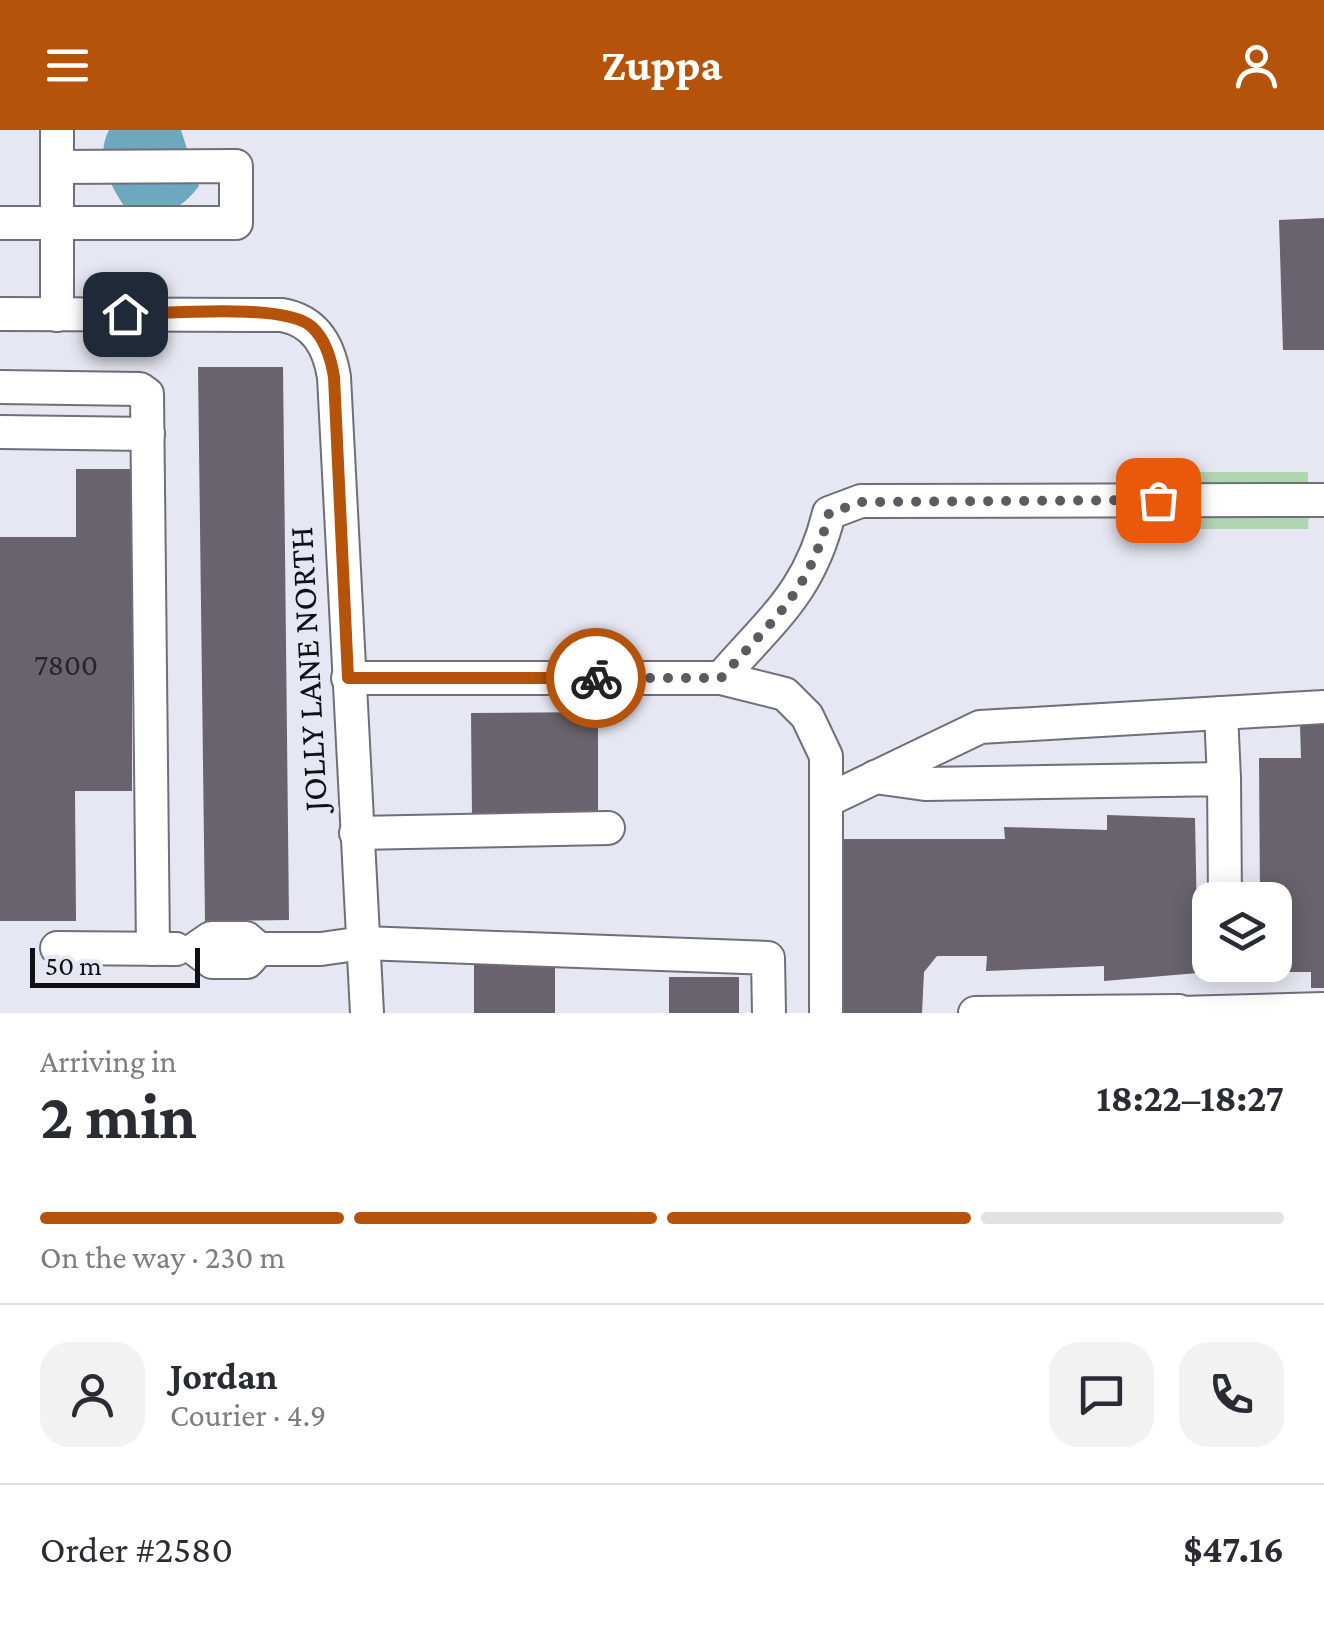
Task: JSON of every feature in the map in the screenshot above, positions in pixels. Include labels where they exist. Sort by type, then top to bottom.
[{"type":"street","points":[[0,314],[57,314],[57,130]]},
{"type":"street","points":[[0,223],[236,222],[236,166],[57,167]]},
{"type":"street","name":"JOLLY LANE NORTH","points":[[57,314],[272,314],[292,317],[312,327],[323,342],[334,377],[367,1013]]},
{"type":"street","points":[[0,387],[140,389],[147,394],[153,948]]},
{"type":"street","points":[[0,432],[148,434]]},
{"type":"street","points":[[721,678],[796,596],[819,554],[829,513],[862,502],[1324,500]]},
{"type":"street","points":[[348,678],[721,678],[785,694],[807,716],[826,756],[826,1013]]},
{"type":"street","points":[[826,801],[980,727],[1324,708]]},
{"type":"street","points":[[1221,713],[1224,882]]},
{"type":"street","points":[[875,777],[925,784],[1224,779]]},
{"type":"street","points":[[356,833],[608,828]]},
{"type":"street","points":[[57,948],[195,949],[211,938],[246,938],[259,949],[320,949],[363,942],[768,958],[769,1013]]},
{"type":"street","points":[[975,1013],[1324,1009]]},
{"type":"green space","points":[[1170,472],[1308,472],[1308,487],[1170,485]]},
{"type":"green space","points":[[1167,513],[1309,513],[1308,529],[1168,529]]},
{"type":"water","points":[[109,130],[181,130],[199,186],[182,203],[166,211],[124,206],[104,160]]},
{"type":"building","points":[[1324,218],[1324,350],[1283,350],[1279,220]]},
{"type":"building","points":[[198,367],[283,367],[289,920],[205,921]]},
{"type":"building","points":[[76,469],[132,469],[132,791],[75,791],[76,921],[0,921],[0,537],[76,537]]},
{"type":"building","points":[[598,712],[598,815],[472,817],[471,713]]},
{"type":"building","points":[[1300,724],[1324,724],[1324,988],[1311,988],[1311,972],[1292,972],[1292,882],[1260,882],[1259,758],[1301,758]]},
{"type":"building","points":[[1107,815],[1195,818],[1192,974],[1104,981],[1104,966],[986,971],[987,956],[937,956],[924,972],[922,1013],[835,1013],[834,839],[1005,839],[1004,827],[1107,830]]},
{"type":"building","points":[[555,961],[555,1013],[474,1013],[474,962]]},
{"type":"building","points":[[669,977],[739,977],[739,1013],[669,1013]]},
{"type":"way so far","points":[[596,678],[721,678],[796,596],[819,554],[829,513],[862,502],[1158,500]]},
{"type":"route","points":[[125,314],[282,315],[312,327],[323,342],[334,377],[348,678],[596,678]]}]
